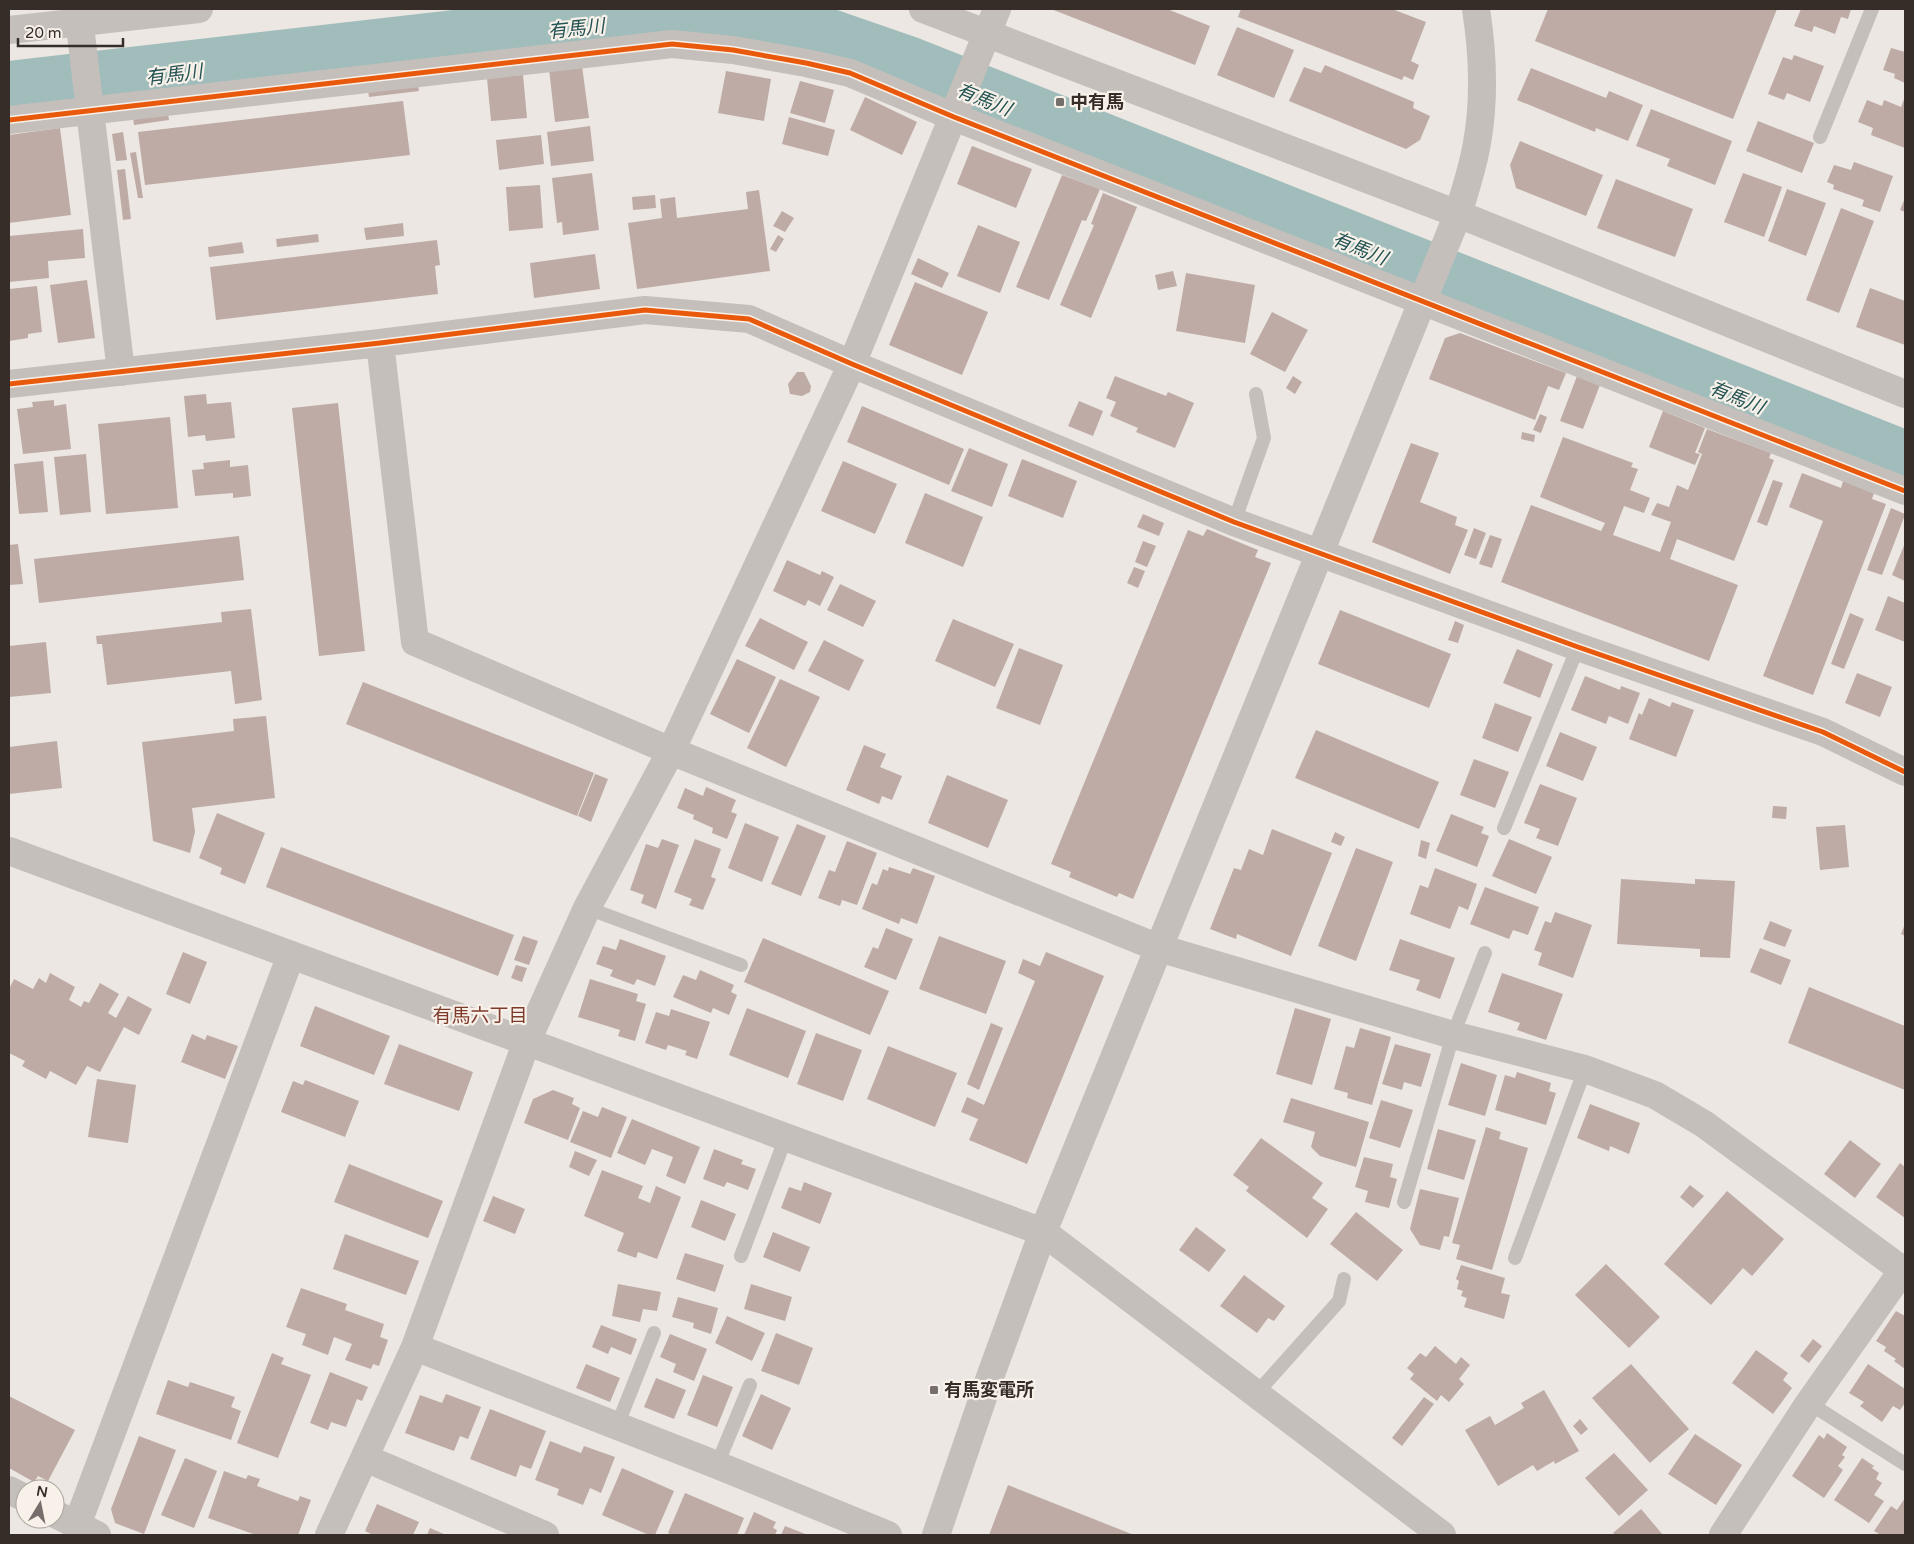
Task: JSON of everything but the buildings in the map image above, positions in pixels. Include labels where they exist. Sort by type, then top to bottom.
[{"type":"street","points":[[9,30],[79,15],[200,9]]},
{"type":"street","points":[[923,9],[1458,214],[1905,394]]},
{"type":"street","points":[[330,1535],[415,1347],[527,1041],[587,908],[671,751],[852,364],[997,9]]},
{"type":"street","points":[[936,1535],[990,1377],[1043,1232],[1458,214],[1477,144],[1482,99],[1482,56],[1476,9]]},
{"type":"street","points":[[79,15],[120,372]]},
{"type":"street","points":[[9,120],[89,104],[672,44],[733,50],[806,63],[850,73],[956,112],[1425,295],[1905,491]]},
{"type":"street","points":[[9,384],[380,343],[645,310],[749,319],[852,364],[1234,522],[1578,647],[1823,732],[1905,772]]},
{"type":"street","points":[[380,343],[415,642],[671,751],[1159,948],[1453,1035],[1585,1069],[1655,1095],[1704,1124],[1904,1270],[1809,1403],[1723,1535]]},
{"type":"street","points":[[9,850],[1043,1232],[1442,1535]]},
{"type":"street","points":[[76,1525],[291,955]]},
{"type":"street","points":[[415,1347],[888,1535]]},
{"type":"street","points":[[365,1458],[545,1535]]},
{"type":"lane","points":[[1820,137],[1872,9]]},
{"type":"lane","points":[[1234,522],[1264,438],[1256,394]]},
{"type":"lane","points":[[1504,828],[1578,647]]},
{"type":"lane","points":[[587,908],[741,965]]},
{"type":"lane","points":[[1404,1202],[1453,1035],[1486,953]]},
{"type":"lane","points":[[1515,1258],[1585,1069]]},
{"type":"lane","points":[[741,1256],[786,1137]]},
{"type":"lane","points":[[1256,1394],[1339,1301],[1344,1279]]},
{"type":"lane","points":[[617,1426],[654,1333]]},
{"type":"lane","points":[[717,1466],[750,1385]]},
{"type":"lane","points":[[1809,1403],[1905,1464]]},
{"type":"waterway","name":"有馬川","points":[[9,93],[603,25],[678,21],[754,28],[829,41],[907,68],[1905,463]]},
{"type":"cycle path","points":[[9,120],[672,44],[733,50],[806,63],[850,73],[954,117],[1905,491]]},
{"type":"cycle path","points":[[9,384],[380,343],[645,310],[749,319],[852,364],[1234,522],[1578,647],[1823,732],[1905,772]]},
{"type":"place","name":"中有馬","points":[[1060,102]]},
{"type":"place","name":"有馬変電所","points":[[934,1390]]},
{"type":"district","name":"有馬六丁目","points":[[480,1015]]}]
